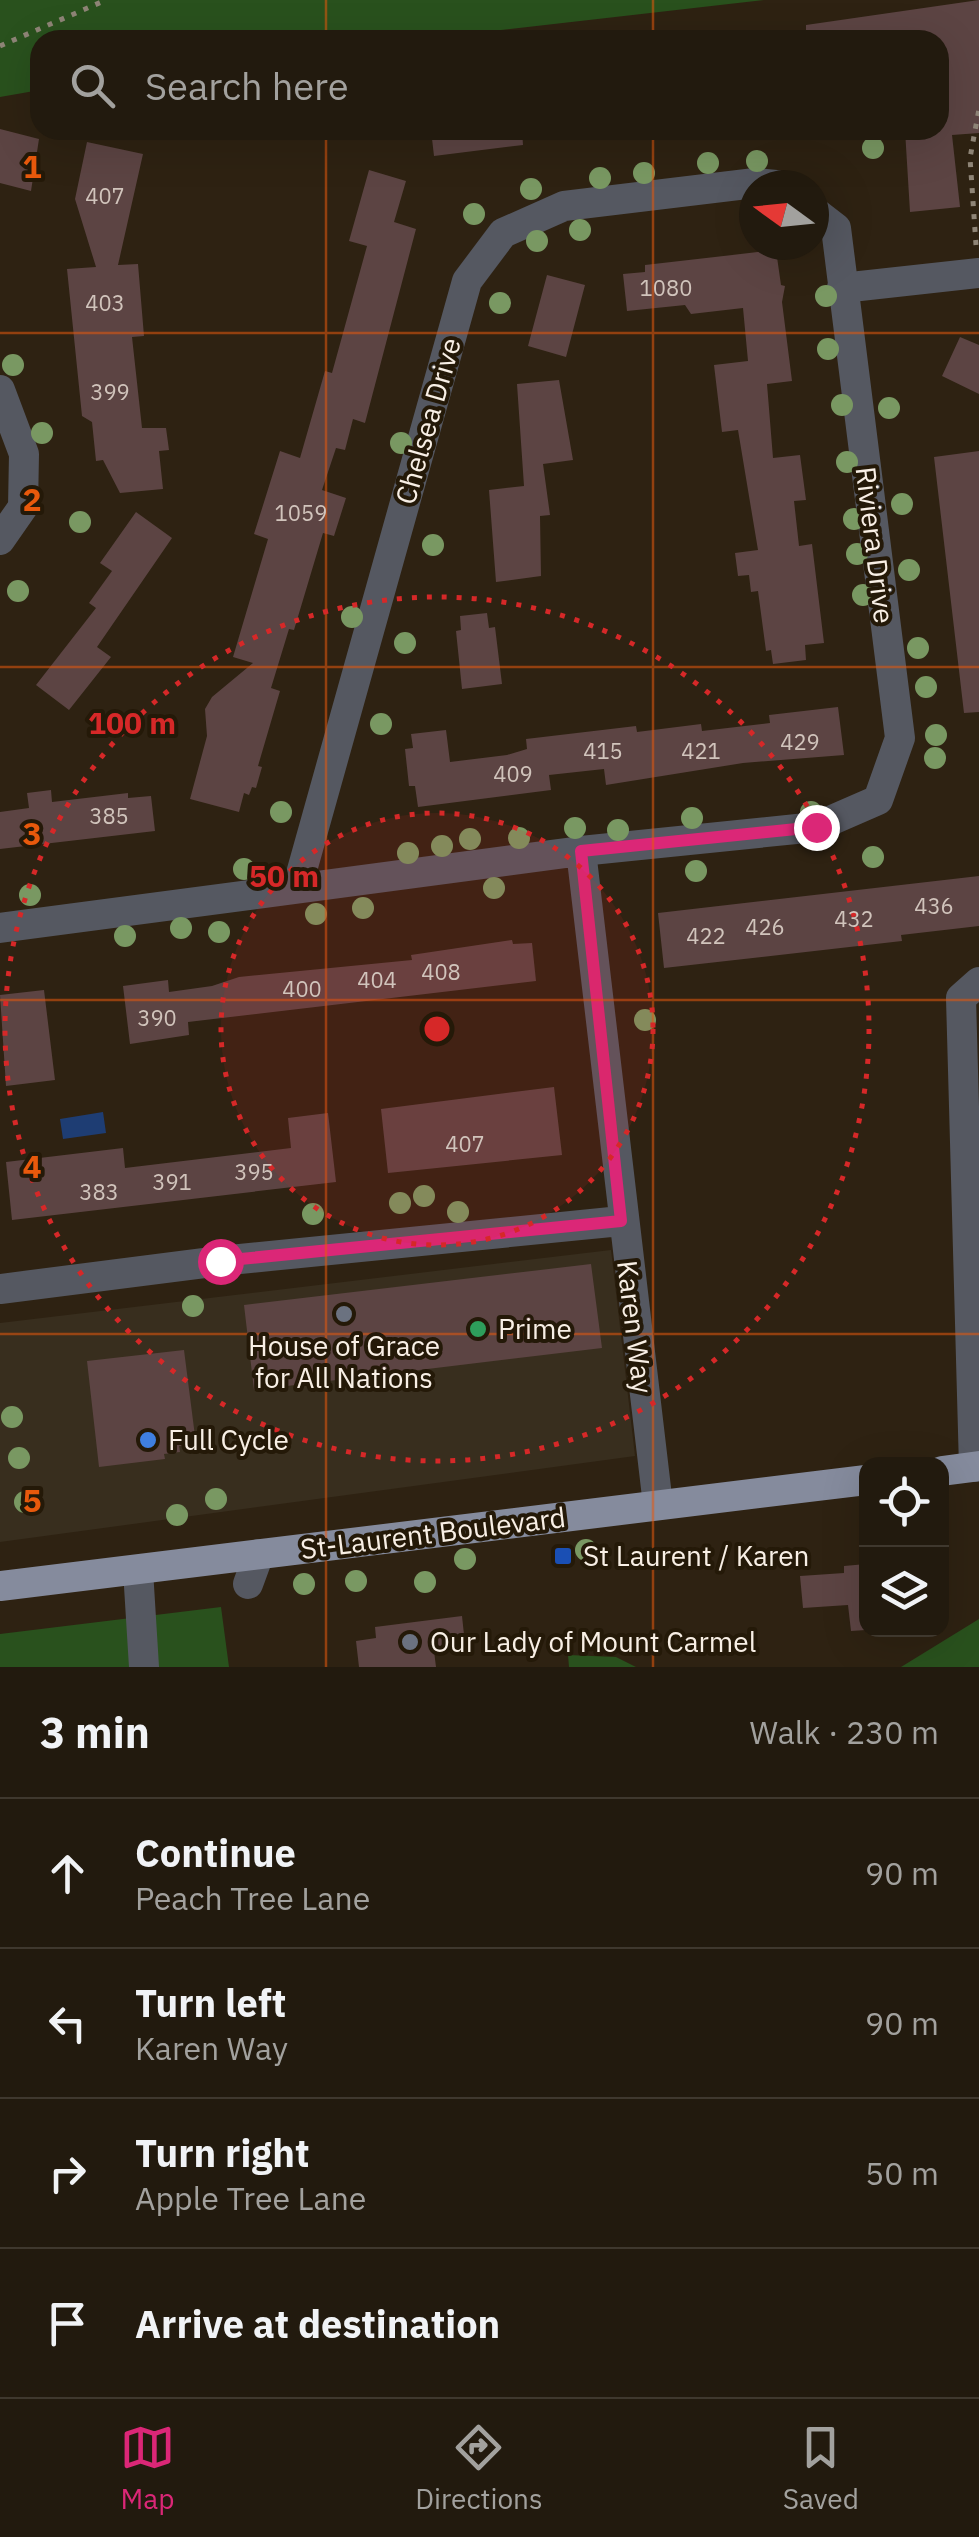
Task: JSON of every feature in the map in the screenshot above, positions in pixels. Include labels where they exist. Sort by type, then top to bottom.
[{"type":"main road","points":[[949,1470],[976,1467]]},
{"type":"main road","name":"St-Laurent Boulevard","points":[[0,1586],[859,1481]]},
{"type":"street","name":"Chelsea Drive","points":[[297,888],[467,282],[502,233],[564,206],[739,185]]},
{"type":"street","points":[[829,223],[836,228],[842,288],[978,273]]},
{"type":"street","name":"Riviera Drive","points":[[581,851],[816,827],[878,800],[900,738],[842,288]]},
{"type":"street","points":[[0,390],[24,454],[23,507],[0,540]]},
{"type":"street","points":[[0,928],[581,851]]},
{"type":"street","name":"Karen Way","points":[[581,851],[621,1221],[658,1505]]},
{"type":"street","points":[[976,1467],[961,998],[979,982]]},
{"type":"street","points":[[0,1289],[220,1261],[621,1221]]},
{"type":"street","points":[[248,1584],[260,1554]]},
{"type":"street","points":[[138,1570],[144,1667]]},
{"type":"path","points":[[37,30],[106,0]]},
{"type":"path","points":[[0,46],[30,33]]},
{"type":"path","points":[[978,273],[970,158],[979,110]]},
{"type":"shaded area","points":[[611,1250],[635,1456],[0,1542],[0,1323]]},
{"type":"green space","points":[[0,0],[764,0],[501,30],[30,30],[30,92],[0,97]]},
{"type":"green space","points":[[221,1607],[229,1667],[0,1667],[0,1634]]},
{"type":"green space","points":[[979,1619],[979,1667],[901,1667]]},
{"type":"green space","points":[[568,1655],[616,1657],[636,1667],[569,1667]]},
{"type":"water","points":[[103,1112],[106,1133],[63,1139],[60,1119]]},
{"type":"building","points":[[979,0],[979,133],[952,135],[960,207],[910,212],[906,140],[949,140],[949,30],[806,30],[806,25]]},
{"type":"building","points":[[0,129],[39,140],[31,191],[0,183]]},
{"type":"building","points":[[432,140],[523,140],[523,145],[434,156]]},
{"type":"building","points":[[87,142],[143,154],[118,265],[138,264],[144,336],[132,337],[142,428],[166,428],[169,450],[159,451],[163,489],[120,493],[103,460],[96,461],[92,422],[82,416],[67,269],[96,267],[75,199]]},
{"type":"building","points":[[369,170],[406,181],[394,222],[416,229],[365,423],[353,419],[345,450],[336,448],[322,490],[346,498],[334,536],[323,533],[294,630],[289,629],[271,688],[280,691],[258,766],[262,767],[256,788],[252,787],[249,795],[244,793],[239,812],[190,799],[207,736],[205,709],[212,697],[253,663],[233,657],[268,539],[254,534],[280,451],[300,458],[325,371],[332,373],[367,246],[349,241]]},
{"type":"building","points":[[739,254],[739,260],[777,260],[781,285],[785,286],[782,302],[792,381],[767,384],[773,458],[800,455],[806,500],[794,501],[799,546],[812,544],[824,643],[805,645],[806,660],[773,664],[771,650],[766,651],[758,591],[751,592],[749,575],[738,576],[735,553],[758,550],[738,430],[722,432],[714,365],[748,361],[743,308],[691,314],[685,305],[627,311],[623,274],[645,272],[645,265]]},
{"type":"building","points":[[547,275],[585,285],[566,357],[528,346]]},
{"type":"building","points":[[960,337],[979,345],[979,394],[942,376]]},
{"type":"building","points":[[559,380],[573,460],[543,464],[550,515],[540,516],[541,576],[496,582],[489,490],[524,486],[517,384]]},
{"type":"building","points":[[979,451],[979,712],[964,713],[934,457]]},
{"type":"building","points":[[136,512],[172,538],[97,647],[111,657],[69,710],[36,685],[96,608],[89,603],[112,571],[100,563]]},
{"type":"building","points":[[487,613],[489,628],[495,627],[502,684],[462,689],[456,631],[461,630],[460,616]]},
{"type":"building","points":[[838,707],[844,755],[743,763],[606,785],[604,769],[549,775],[551,790],[418,807],[415,786],[409,786],[405,749],[413,748],[411,734],[446,730],[450,762],[527,749],[526,739],[636,726],[637,732],[701,724],[702,731],[770,723],[769,715]]},
{"type":"building","points":[[51,790],[52,802],[128,793],[128,798],[151,796],[155,831],[0,849],[0,812],[29,808],[27,793]]},
{"type":"building","points":[[979,876],[979,926],[901,935],[902,941],[664,968],[658,913]]},
{"type":"building","points":[[512,940],[513,944],[532,943],[536,981],[188,1022],[189,1035],[130,1044],[123,986],[168,980],[169,992],[212,986],[239,977],[412,960],[411,955]]},
{"type":"building","points":[[44,990],[55,1080],[6,1086],[0,995]]},
{"type":"building","points":[[554,1087],[562,1155],[388,1173],[381,1109]]},
{"type":"building","points":[[328,1113],[336,1182],[12,1220],[6,1162],[123,1148],[125,1168],[291,1148],[288,1118]]},
{"type":"building","points":[[591,1264],[602,1348],[254,1390],[244,1305]]},
{"type":"building","points":[[184,1350],[196,1444],[179,1446],[180,1452],[164,1454],[165,1459],[99,1467],[87,1361]]},
{"type":"building","points":[[859,1565],[859,1630],[851,1631],[848,1605],[803,1608],[800,1576],[844,1573],[844,1566]]},
{"type":"building","name":"Our Lady of Mount Carmel","points":[[462,1616],[465,1644],[434,1651],[436,1667],[359,1667],[356,1641],[376,1638],[375,1627]]},
{"type":"place","name":"House of Grace for All Nations","points":[[344,1314]]},
{"type":"place","name":"Prime","points":[[478,1329]]},
{"type":"place","name":"Full Cycle","points":[[148,1440]]},
{"type":"place","name":"St Laurent / Karen","points":[[563,1556]]},
{"type":"place","name":"Our Lady of Mount Carmel","points":[[410,1642]]},
{"type":"route","points":[[220,1261],[621,1221],[581,851],[816,827]]}]
